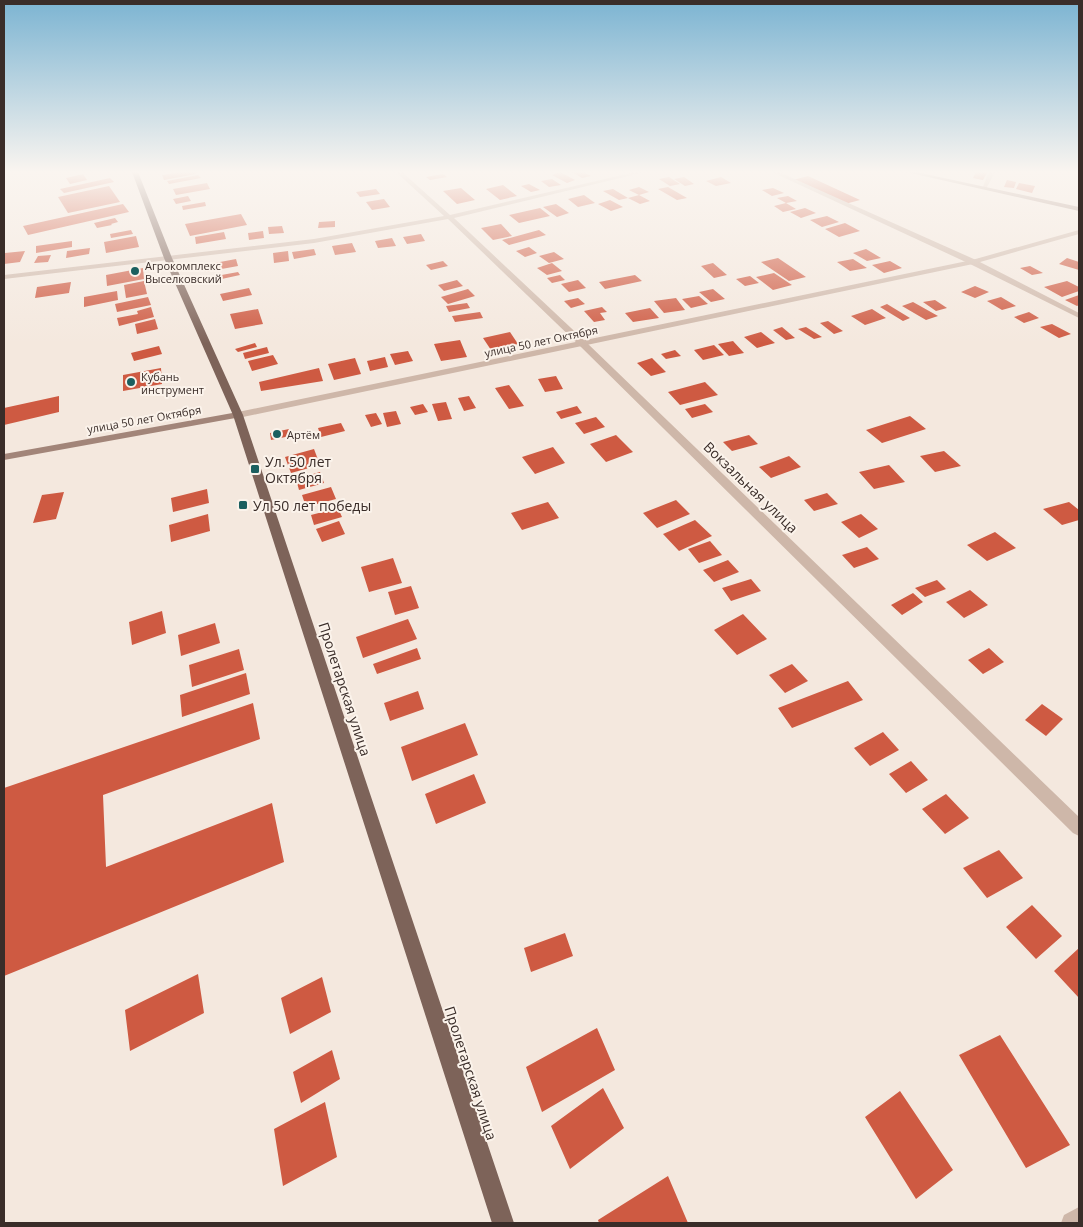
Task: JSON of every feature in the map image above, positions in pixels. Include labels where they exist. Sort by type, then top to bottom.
[{"type":"main road","name":"Пролетарская улица","points":[[157,229],[238,415],[503,1223]]},
{"type":"main road","name":"улица 50 лет Октября","points":[[4,457],[238,415]]},
{"type":"street","points":[[4,277],[314,241],[377,229]]},
{"type":"street","name":"Вокзальная улица","points":[[463,229],[1079,828]]},
{"type":"street","points":[[901,229],[973,262],[1079,316]]},
{"type":"street","name":"улица 50 лет Октября","points":[[238,415],[584,345],[973,262],[1079,232]]},
{"type":"street","points":[[1072,1223],[1079,1218]]},
{"type":"building","points":[[25,229],[53,229],[28,235]]},
{"type":"building","points":[[187,229],[225,229],[190,236]]},
{"type":"building","points":[[268,229],[283,229],[284,233],[269,234]]},
{"type":"building","points":[[482,229],[506,229],[512,236],[493,240]]},
{"type":"building","points":[[825,229],[857,229],[860,231],[839,237]]},
{"type":"building","points":[[131,230],[133,234],[111,238],[110,234]]},
{"type":"building","points":[[539,230],[546,235],[509,245],[502,240]]},
{"type":"building","points":[[263,231],[264,238],[249,240],[248,233]]},
{"type":"building","points":[[224,232],[226,239],[196,244],[195,237]]},
{"type":"building","points":[[421,234],[425,241],[407,244],[403,237]]},
{"type":"building","points":[[136,236],[139,247],[106,253],[104,242]]},
{"type":"building","points":[[392,238],[396,246],[378,248],[375,241]]},
{"type":"building","points":[[72,241],[72,247],[36,253],[36,246]]},
{"type":"building","points":[[352,243],[356,252],[335,255],[332,246]]},
{"type":"building","points":[[529,247],[537,253],[525,257],[516,251]]},
{"type":"building","points":[[90,248],[89,254],[66,258],[67,251]]},
{"type":"building","points":[[314,249],[316,255],[294,259],[292,252]]},
{"type":"building","points":[[866,249],[881,258],[867,261],[853,253]]},
{"type":"building","points":[[25,251],[20,262],[4,264],[5,253]]},
{"type":"building","points":[[288,251],[289,261],[274,263],[273,253]]},
{"type":"building","points":[[554,252],[564,259],[549,263],[539,256]]},
{"type":"building","points":[[51,255],[48,262],[34,263],[38,256]]},
{"type":"building","points":[[778,258],[806,277],[789,281],[761,262]]},
{"type":"building","points":[[1067,258],[1079,262],[1079,270],[1059,264]]},
{"type":"building","points":[[236,259],[238,266],[205,272],[204,265]]},
{"type":"building","points":[[853,259],[867,268],[850,271],[837,262]]},
{"type":"building","points":[[443,261],[448,266],[431,270],[426,265]]},
{"type":"building","points":[[890,261],[902,268],[884,273],[872,265]]},
{"type":"building","points":[[552,263],[562,271],[547,275],[537,268]]},
{"type":"building","points":[[713,263],[727,275],[714,278],[701,266]]},
{"type":"building","points":[[1030,266],[1043,273],[1032,275],[1020,268]]},
{"type":"building","points":[[143,268],[144,279],[107,286],[106,275]]},
{"type":"building","points":[[238,272],[240,275],[217,280],[216,276]]},
{"type":"building","points":[[774,273],[792,285],[773,290],[756,277]]},
{"type":"building","points":[[560,275],[565,280],[552,283],[547,278]]},
{"type":"building","points":[[635,275],[642,281],[605,289],[599,282]]},
{"type":"building","points":[[750,276],[759,283],[745,286],[736,279]]},
{"type":"building","points":[[457,280],[463,286],[444,291],[438,285]]},
{"type":"building","points":[[578,280],[586,288],[569,292],[561,284]]},
{"type":"building","points":[[144,281],[147,294],[126,298],[124,285]]},
{"type":"building","points":[[1067,281],[1079,287],[1079,291],[1062,297],[1044,287]]},
{"type":"building","points":[[71,282],[69,293],[35,298],[37,287]]},
{"type":"building","points":[[975,286],[989,292],[975,298],[961,292]]},
{"type":"building","points":[[249,288],[252,295],[223,301],[220,294]]},
{"type":"building","points":[[468,289],[475,296],[448,304],[441,297]]},
{"type":"building","points":[[713,289],[725,299],[711,302],[699,292]]},
{"type":"building","points":[[117,291],[118,300],[84,307],[84,297]]},
{"type":"building","points":[[1079,295],[1079,305],[1077,306],[1065,300]]},
{"type":"building","points":[[699,296],[708,304],[691,308],[682,299]]},
{"type":"building","points":[[148,297],[151,305],[117,312],[115,304]]},
{"type":"building","points":[[1001,297],[1016,306],[1002,310],[987,301]]},
{"type":"building","points":[[578,298],[585,304],[571,308],[564,301]]},
{"type":"building","points":[[676,298],[685,310],[664,313],[654,301]]},
{"type":"building","points":[[935,300],[947,308],[936,311],[923,302]]},
{"type":"building","points":[[913,302],[938,316],[926,320],[902,306]]},
{"type":"building","points":[[467,303],[470,308],[449,312],[446,306]]},
{"type":"building","points":[[887,304],[910,318],[903,321],[880,307]]},
{"type":"building","points":[[151,307],[154,317],[119,326],[117,318],[138,314],[137,311]]},
{"type":"building","points":[[602,307],[607,312],[600,313],[605,320],[594,322],[584,311]]},
{"type":"building","points":[[650,308],[659,318],[633,322],[625,313]]},
{"type":"building","points":[[258,309],[263,324],[235,329],[230,314]]},
{"type":"building","points":[[872,309],[886,318],[865,325],[851,316]]},
{"type":"building","points":[[480,312],[483,318],[455,322],[452,316]]},
{"type":"building","points":[[1029,312],[1039,318],[1024,323],[1014,317]]},
{"type":"building","points":[[155,319],[158,329],[137,334],[135,324]]},
{"type":"building","points":[[828,321],[843,331],[834,334],[820,323]]},
{"type":"building","points":[[1052,324],[1071,334],[1059,338],[1040,327]]},
{"type":"building","points":[[782,327],[795,338],[786,340],[773,330]]},
{"type":"building","points":[[806,327],[822,337],[814,339],[798,329]]},
{"type":"building","points":[[510,332],[518,344],[491,350],[483,338]]},
{"type":"building","points":[[761,332],[775,343],[757,348],[744,337]]},
{"type":"building","points":[[460,340],[467,357],[441,361],[434,344]]},
{"type":"building","points":[[733,341],[744,353],[729,356],[718,344]]},
{"type":"building","points":[[255,343],[257,347],[238,352],[235,349]]},
{"type":"building","points":[[714,345],[724,355],[703,360],[694,350]]},
{"type":"building","points":[[159,346],[162,354],[134,361],[131,353]]},
{"type":"building","points":[[267,347],[269,353],[245,359],[243,353]]},
{"type":"building","points":[[675,350],[681,356],[666,359],[661,354]]},
{"type":"building","points":[[408,351],[413,361],[395,365],[390,354]]},
{"type":"building","points":[[273,355],[278,364],[252,371],[248,361]]},
{"type":"building","points":[[385,357],[388,367],[370,371],[367,361]]},
{"type":"building","points":[[355,358],[361,374],[334,380],[328,364]]},
{"type":"building","points":[[652,358],[666,372],[651,376],[637,363]]},
{"type":"building","points":[[161,368],[162,384],[123,391],[123,375]]},
{"type":"building","points":[[319,368],[323,381],[261,391],[259,382]]},
{"type":"building","points":[[556,376],[563,389],[545,392],[538,379]]},
{"type":"building","points":[[705,382],[718,395],[680,405],[668,392]]},
{"type":"building","points":[[509,385],[524,406],[509,409],[495,388]]},
{"type":"building","points":[[59,396],[59,412],[4,425],[4,408]]},
{"type":"building","points":[[469,396],[476,408],[464,411],[458,398]]},
{"type":"building","points":[[446,402],[452,419],[438,421],[432,404]]},
{"type":"building","points":[[423,404],[428,412],[415,415],[410,407]]},
{"type":"building","points":[[705,404],[713,412],[692,418],[685,409]]},
{"type":"building","points":[[577,406],[582,413],[561,419],[556,412]]},
{"type":"building","points":[[396,411],[401,424],[387,427],[383,413]]},
{"type":"building","points":[[376,413],[382,424],[371,427],[365,415]]},
{"type":"building","points":[[910,416],[926,429],[882,443],[866,430]]},
{"type":"building","points":[[596,417],[605,427],[584,434],[575,423]]},
{"type":"building","points":[[341,423],[345,431],[321,437],[318,428]]},
{"type":"building","points":[[289,429],[290,436],[271,440],[270,433]]},
{"type":"building","points":[[616,435],[633,452],[606,462],[590,444]]},
{"type":"building","points":[[749,435],[758,444],[732,451],[723,442]]},
{"type":"building","points":[[553,447],[565,463],[535,474],[522,457]]},
{"type":"building","points":[[314,449],[320,465],[291,473],[285,457]]},
{"type":"building","points":[[944,451],[961,466],[935,472],[920,456]]},
{"type":"building","points":[[789,456],[801,467],[771,478],[759,467]]},
{"type":"building","points":[[889,465],[905,482],[874,489],[859,472]]},
{"type":"building","points":[[320,472],[324,483],[299,490],[296,479]]},
{"type":"building","points":[[331,487],[336,499],[306,507],[302,495]]},
{"type":"building","points":[[207,489],[209,503],[173,512],[171,498]]},
{"type":"building","points":[[64,492],[56,519],[33,523],[42,495]]},
{"type":"building","points":[[827,493],[838,504],[814,511],[804,500]]},
{"type":"building","points":[[676,500],[690,514],[657,528],[643,513]]},
{"type":"building","points":[[548,502],[559,518],[522,530],[511,513]]},
{"type":"building","points":[[1069,502],[1079,510],[1079,520],[1062,525],[1043,509]]},
{"type":"building","points":[[338,508],[342,517],[314,525],[311,515]]},
{"type":"building","points":[[208,514],[210,531],[171,542],[169,525]]},
{"type":"building","points":[[861,514],[878,529],[859,538],[841,522]]},
{"type":"building","points":[[695,520],[712,536],[679,551],[663,534]]},
{"type":"building","points":[[339,521],[345,534],[322,542],[316,529]]},
{"type":"building","points":[[995,532],[1016,548],[987,561],[967,545]]},
{"type":"building","points":[[710,541],[722,555],[699,563],[688,549]]},
{"type":"building","points":[[867,547],[879,559],[854,568],[842,555]]},
{"type":"building","points":[[393,558],[402,583],[369,592],[361,567]]},
{"type":"building","points":[[728,560],[739,572],[714,582],[703,570]]},
{"type":"building","points":[[751,579],[761,591],[731,601],[722,588]]},
{"type":"building","points":[[937,580],[946,589],[925,597],[915,588]]},
{"type":"building","points":[[411,586],[419,608],[395,615],[388,592]]},
{"type":"building","points":[[970,590],[988,605],[964,618],[946,602]]},
{"type":"building","points":[[913,593],[923,602],[902,615],[891,605]]},
{"type":"building","points":[[162,611],[166,633],[132,645],[129,622]]},
{"type":"building","points":[[743,614],[767,639],[737,655],[714,630]]},
{"type":"building","points":[[408,619],[417,639],[363,658],[356,637]]},
{"type":"building","points":[[215,623],[220,643],[181,656],[178,635]]},
{"type":"building","points":[[417,648],[421,659],[377,674],[373,664]]},
{"type":"building","points":[[989,648],[1004,662],[983,674],[968,660]]},
{"type":"building","points":[[239,649],[244,670],[192,687],[189,665]]},
{"type":"building","points":[[792,664],[808,681],[785,693],[769,675]]},
{"type":"building","points":[[246,673],[250,694],[182,717],[180,695]]},
{"type":"building","points":[[848,681],[863,700],[792,728],[778,708]]},
{"type":"building","points":[[418,691],[424,709],[390,721],[384,703]]},
{"type":"building","points":[[253,703],[260,739],[103,795],[106,867],[272,803],[284,862],[4,976],[4,788]]},
{"type":"building","points":[[1042,704],[1063,719],[1046,736],[1025,720]]},
{"type":"building","points":[[465,723],[478,755],[412,781],[401,747]]},
{"type":"building","points":[[883,732],[899,750],[870,766],[854,748]]},
{"type":"building","points":[[911,761],[928,780],[906,793],[889,774]]},
{"type":"building","points":[[474,774],[486,803],[436,824],[425,794]]},
{"type":"building","points":[[946,794],[969,818],[945,834],[922,809]]},
{"type":"building","points":[[999,850],[1023,878],[987,898],[963,868]]},
{"type":"building","points":[[1032,905],[1062,936],[1036,959],[1006,927]]},
{"type":"building","points":[[565,933],[573,956],[531,972],[524,948]]},
{"type":"building","points":[[1079,948],[1079,998],[1054,971]]},
{"type":"building","points":[[198,974],[204,1013],[130,1051],[125,1010]]},
{"type":"building","points":[[322,977],[331,1012],[290,1034],[281,998]]},
{"type":"building","points":[[597,1028],[615,1070],[542,1112],[526,1067]]},
{"type":"building","points":[[1000,1035],[1070,1145],[1026,1168],[959,1055]]},
{"type":"building","points":[[332,1050],[340,1079],[301,1103],[293,1072]]},
{"type":"building","points":[[603,1088],[624,1128],[570,1169],[551,1126]]},
{"type":"building","points":[[900,1091],[953,1170],[916,1199],[865,1117]]},
{"type":"building","points":[[325,1102],[337,1157],[283,1186],[274,1129]]},
{"type":"building","points":[[668,1176],[688,1223],[599,1223],[598,1220]]},
{"type":"place","name":"Агрокомплекс Выселковский","points":[[135,271]]},
{"type":"place","name":"Кубань инструмент","points":[[131,382]]},
{"type":"place","name":"Артём","points":[[277,434]]},
{"type":"place","name":"Ул. 50 лет Октября","points":[[255,469]]},
{"type":"place","name":"Ул 50 лет победы","points":[[243,505]]}]
